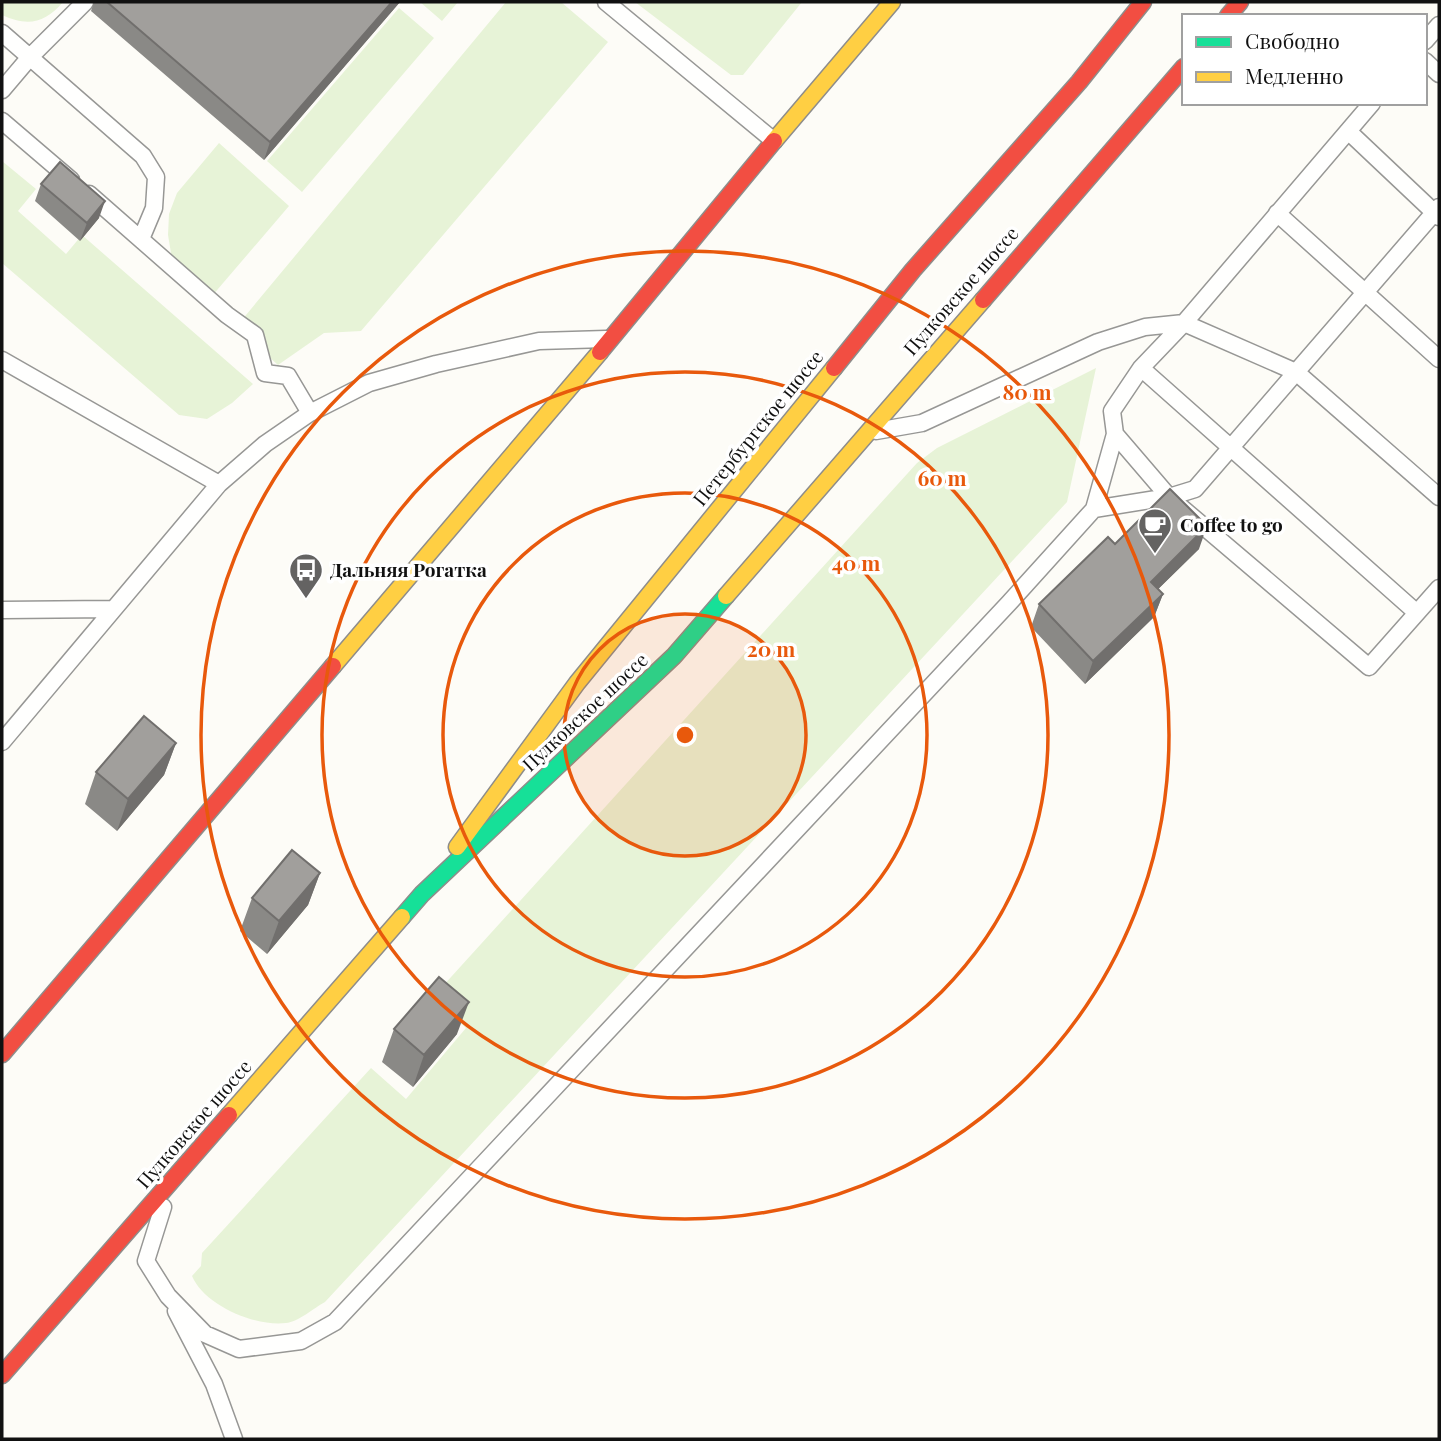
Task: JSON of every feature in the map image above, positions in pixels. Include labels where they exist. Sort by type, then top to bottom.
[{"type":"main road","points":[[2,1054],[612,338],[892,2]]},
{"type":"main road","name":"Петербургское шоссе","points":[[422,894],[577,683],[913,270],[1079,82],[1143,2]]},
{"type":"main road","name":"Пулковское шоссе","points":[[2,1376],[422,894],[674,656],[1182,69]]},
{"type":"lane","points":[[2,90],[30,57],[85,2]]},
{"type":"lane","points":[[606,2],[774,141]]},
{"type":"lane","points":[[1427,39],[1439,25]]},
{"type":"lane","points":[[2,33],[143,156],[156,177],[153,208],[141,239]]},
{"type":"lane","points":[[167,1296],[205,1334],[239,1349],[301,1341],[335,1322],[1094,509],[1115,434],[1112,411],[1141,368],[1184,323],[1370,105]]},
{"type":"lane","points":[[2,121],[227,315],[255,335],[265,373],[288,376],[310,413]]},
{"type":"lane","points":[[1094,509],[1169,497],[1195,489],[1438,212],[1348,131]]},
{"type":"lane","points":[[1278,213],[1439,359]]},
{"type":"lane","points":[[867,433],[922,423],[1098,342],[1145,327],[1184,323],[1296,372],[1439,497]]},
{"type":"lane","points":[[2,742],[219,484],[265,444],[310,413],[369,383],[436,365],[539,341],[612,338]]},
{"type":"lane","points":[[2,360],[219,484]]},
{"type":"lane","points":[[1141,368],[1417,613]]},
{"type":"lane","points":[[1115,434],[1169,497],[1369,667],[1439,587]]},
{"type":"lane","points":[[2,610],[112,609]]},
{"type":"lane","points":[[170,1184],[146,1261],[214,1384],[234,1439]]},
{"type":"green space","points":[[2,2],[63,2],[43,19],[28,22],[2,15]]},
{"type":"green space","points":[[420,2],[458,2],[442,21]]},
{"type":"green space","points":[[506,2],[561,2],[608,42],[361,331],[324,333],[278,365],[236,327]]},
{"type":"green space","points":[[635,2],[802,2],[743,75],[731,75]]},
{"type":"green space","points":[[399,8],[434,38],[302,192],[267,161]]},
{"type":"green space","points":[[219,143],[289,206],[206,303],[173,265],[168,235],[169,214],[177,193]]},
{"type":"green space","points":[[2,161],[36,189],[18,211],[66,254],[82,235],[253,384],[232,403],[207,419],[179,415],[2,263]]},
{"type":"green space","points":[[1096,368],[1067,502],[325,1302],[296,1320],[274,1323],[246,1318],[207,1296],[192,1276],[201,1266],[202,1253],[371,1068],[406,1099],[466,1028],[432,998],[917,463],[937,448]]},
{"type":"building","points":[[107,2],[392,2],[270,142]]},
{"type":"building","points":[[60,162],[105,201],[87,223],[41,184]]},
{"type":"building","points":[[1170,489],[1207,526],[1151,582],[1163,594],[1093,661],[1039,604],[1108,537],[1115,544]]},
{"type":"building","points":[[144,716],[176,743],[128,799],[96,772]]},
{"type":"building","points":[[292,850],[320,873],[279,921],[252,898]]},
{"type":"building","points":[[439,977],[469,1002],[424,1055],[394,1029]]},
{"type":"traffic: fast","points":[[402,917],[422,894],[674,656],[726,596]]},
{"type":"traffic: slow","points":[[774,141],[892,2]]},
{"type":"traffic: slow","points":[[726,596],[983,300]]},
{"type":"traffic: slow","points":[[333,666],[600,352]]},
{"type":"traffic: slow","points":[[457,847],[577,683],[834,368]]},
{"type":"traffic: slow","points":[[229,1115],[402,917]]},
{"type":"traffic: jam","points":[[834,368],[913,270],[1079,82],[1143,2]]},
{"type":"traffic: jam","points":[[1230,14],[1240,2]]},
{"type":"traffic: jam","points":[[983,300],[1182,69]]},
{"type":"traffic: jam","points":[[600,352],[774,141]]},
{"type":"traffic: jam","points":[[2,1054],[333,666]]},
{"type":"traffic: jam","points":[[2,1375],[229,1115]]},
{"type":"place","name":"Coffee to go","points":[[1155,555]]},
{"type":"place","name":"Дальняя Рогатка","points":[[306,600]]}]
